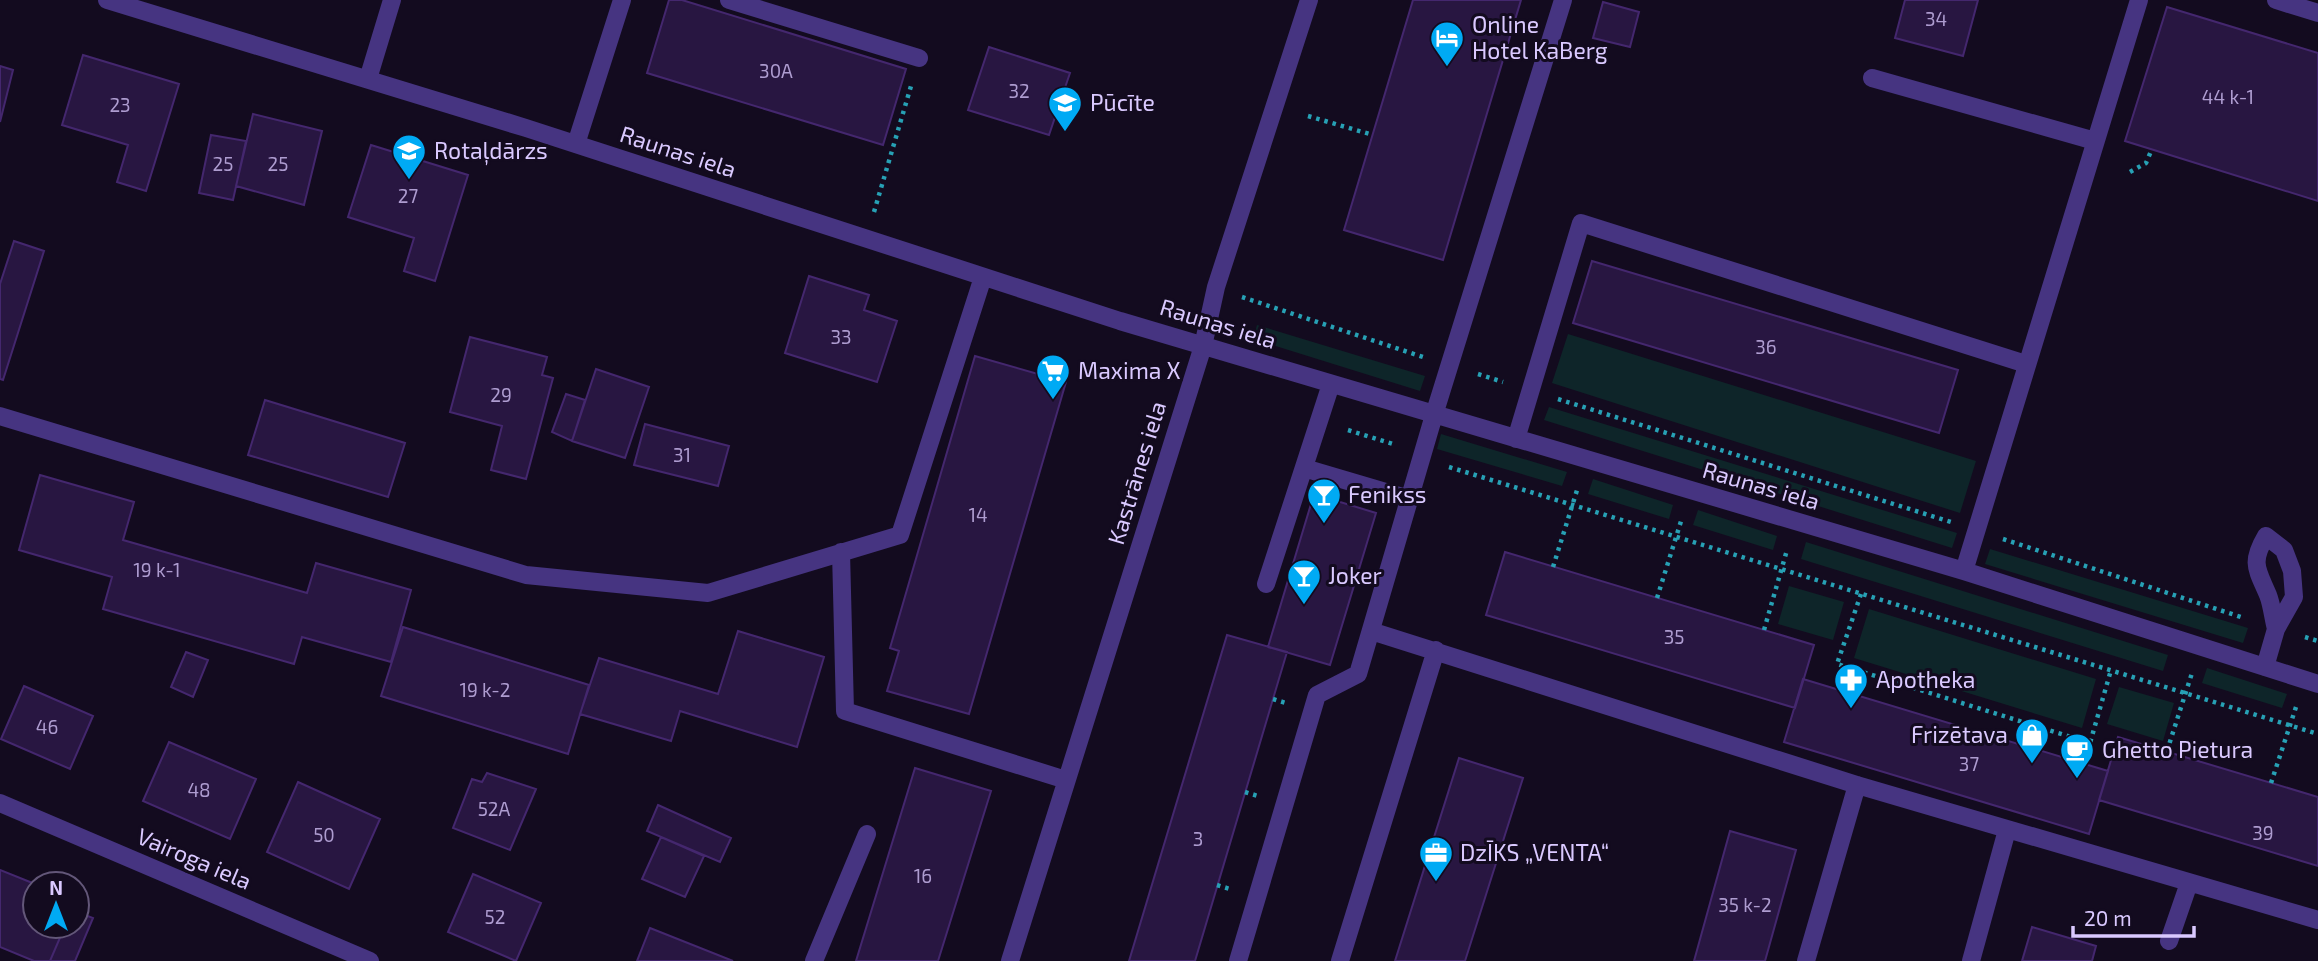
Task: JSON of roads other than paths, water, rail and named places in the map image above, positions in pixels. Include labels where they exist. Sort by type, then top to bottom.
[{"type":"street","name":"Raunas iela","points":[[107,0],[576,144],[1203,346],[1964,571],[2311,682]]},
{"type":"street","points":[[368,79],[392,0]]},
{"type":"street","points":[[576,144],[622,0]]},
{"type":"street","points":[[729,0],[919,58]]},
{"type":"street","name":"Kastrānes iela","points":[[1010,961],[1203,346],[1216,287],[1309,0]]},
{"type":"street","points":[[1238,961],[1317,695],[1358,674],[1434,415],[1563,0]]},
{"type":"street","points":[[1964,571],[2139,0]]},
{"type":"street","points":[[2276,0],[2318,13]]},
{"type":"street","points":[[1872,78],[2095,141]]},
{"type":"street","points":[[1516,439],[1581,223],[2026,364]]},
{"type":"street","points":[[0,416],[526,575],[708,593],[900,535],[983,277]]},
{"type":"street","points":[[1266,584],[1331,384]]},
{"type":"street","points":[[1304,468],[1409,499]]},
{"type":"street","points":[[2265,667],[2276,629],[2294,597],[2292,571],[2284,550],[2266,536],[2257,552],[2256,573],[2269,597],[2276,629]]},
{"type":"street","points":[[841,552],[845,711],[1066,780]]},
{"type":"street","points":[[1371,631],[1857,785],[2318,920]]},
{"type":"street","points":[[1340,961],[1436,650]]},
{"type":"street","points":[[1806,961],[1857,785]]},
{"type":"street","name":"Vairoga iela","points":[[0,803],[370,961]]},
{"type":"street","points":[[1971,961],[2007,830]]},
{"type":"street","points":[[814,961],[867,834]]},
{"type":"street","points":[[2169,941],[2189,883]]},
{"type":"place","name":"Online Hotel KaBerg","points":[[1447,68]]},
{"type":"place","name":"Pūcīte","points":[[1065,133]]},
{"type":"place","name":"Rotaļdārzs","points":[[409,181]]},
{"type":"place","name":"Maxima X","points":[[1053,401]]},
{"type":"place","name":"Fenikss","points":[[1324,525]]},
{"type":"place","name":"Joker","points":[[1304,606]]},
{"type":"place","name":"Apotheka","points":[[1851,710]]},
{"type":"place","name":"Frizētava","points":[[2032,765]]},
{"type":"place","name":"Ghetto Pietura","points":[[2077,780]]},
{"type":"place","name":"DzĪKS „VENTA“","points":[[1436,883]]}]
